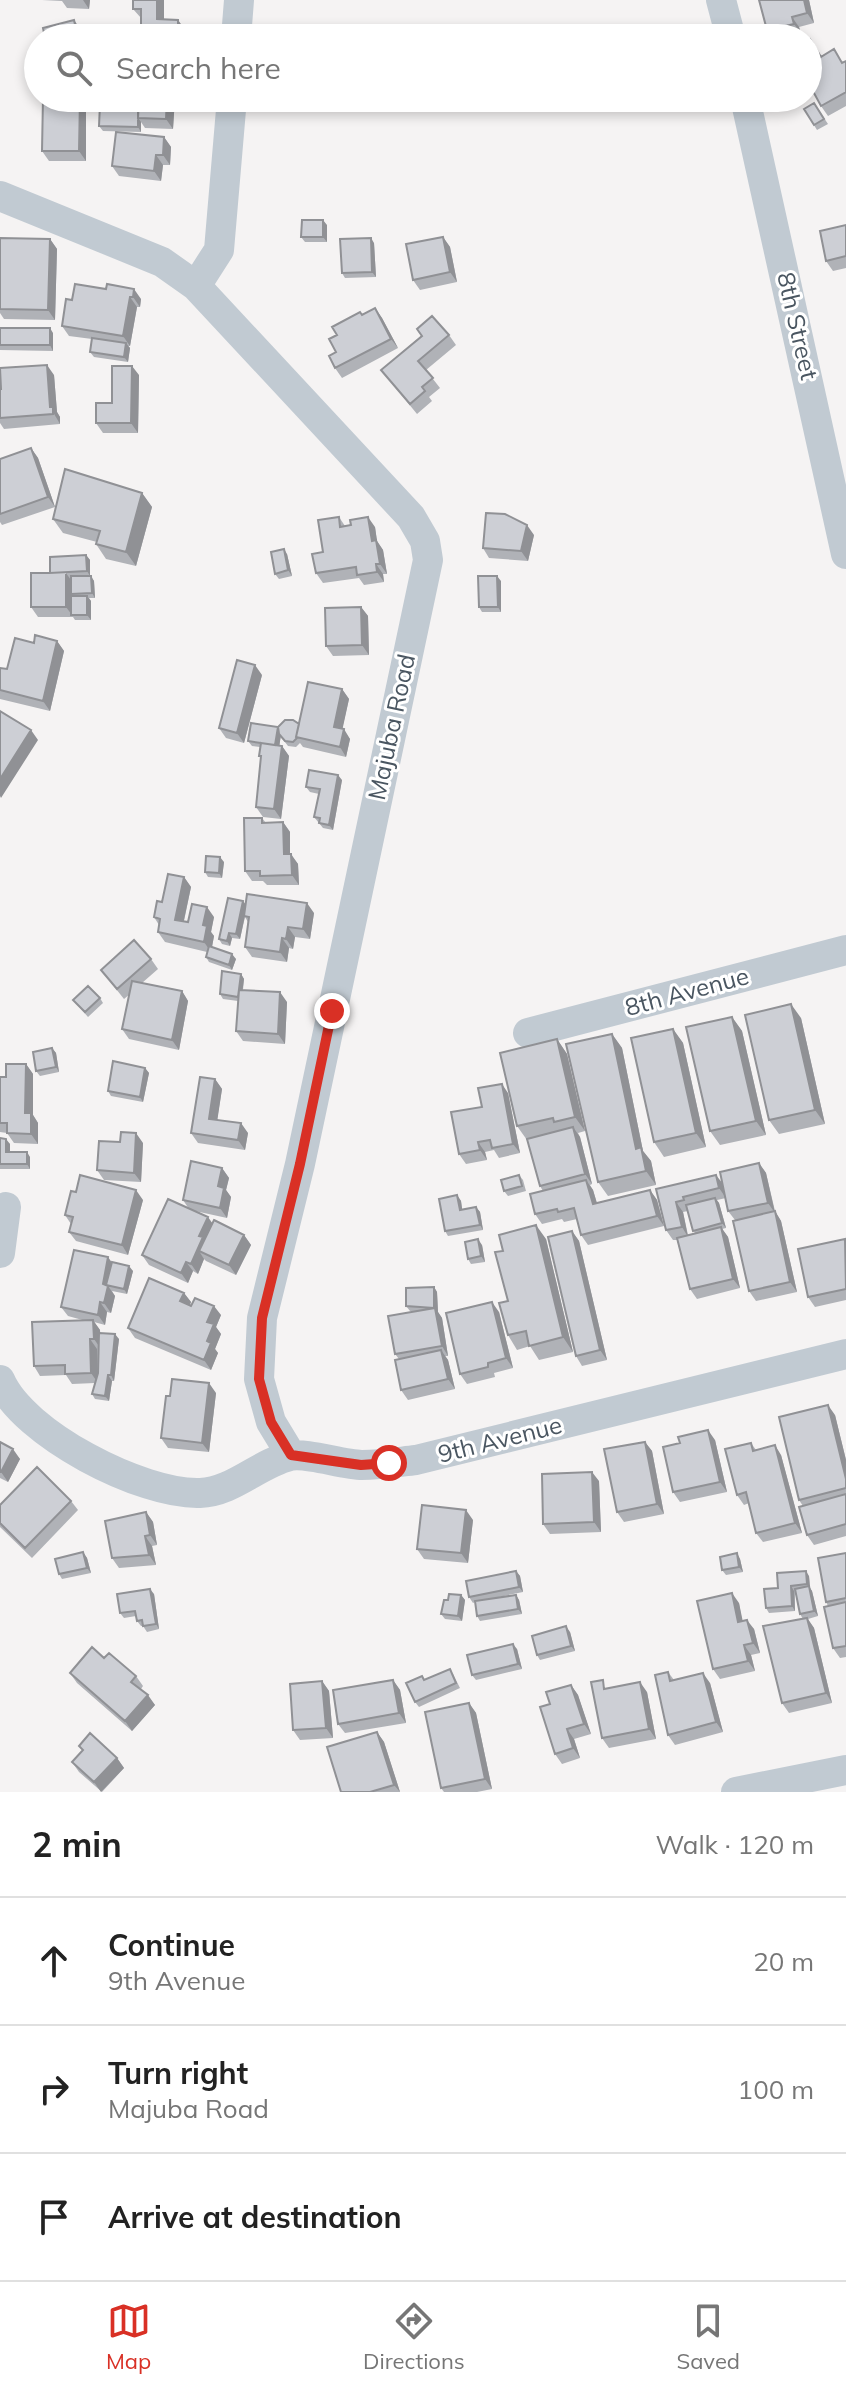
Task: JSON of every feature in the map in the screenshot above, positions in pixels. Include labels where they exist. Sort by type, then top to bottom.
[{"type":"street","points":[[237,24],[239,0]]},
{"type":"street","points":[[721,0],[727,24]]},
{"type":"street","points":[[196,286],[219,250],[231,112]]},
{"type":"street","name":"8th Street","points":[[748,112],[846,554]]},
{"type":"street","name":"Majuba Road","points":[[0,196],[162,262],[196,286],[411,517],[425,541],[428,560],[300,1164],[262,1318],[259,1379],[271,1422],[291,1455]]},
{"type":"street","name":"8th Avenue","points":[[528,1033],[846,950]]},
{"type":"street","points":[[0,1253],[6,1207]]},
{"type":"street","name":"9th Avenue","points":[[291,1455],[361,1465],[416,1460],[846,1354]]},
{"type":"street","points":[[0,1380],[25,1414],[69,1446],[105,1468],[170,1489],[200,1493],[223,1488],[291,1455]]},
{"type":"street","points":[[736,1792],[846,1770]]},
{"type":"building","points":[[133,0],[157,0],[157,19],[178,20],[178,24],[141,24],[141,9],[133,9]]},
{"type":"building","points":[[759,0],[804,0],[807,13],[792,17],[794,24],[765,24]]},
{"type":"building","points":[[834,49],[842,63],[846,61],[846,92],[822,105],[822,56]]},
{"type":"building","points":[[43,112],[80,112],[79,151],[42,151]]},
{"type":"building","points":[[100,112],[138,112],[138,127],[99,126]]},
{"type":"building","points":[[138,112],[166,112],[166,119],[138,118]]},
{"type":"building","points":[[806,112],[820,112],[824,119],[814,125]]},
{"type":"building","points":[[116,132],[164,137],[163,155],[156,155],[154,171],[112,166]]},
{"type":"building","points":[[302,220],[323,220],[323,237],[301,237]]},
{"type":"building","points":[[846,225],[846,256],[826,261],[820,231]]},
{"type":"building","points":[[443,237],[450,272],[413,280],[406,244]]},
{"type":"building","points":[[0,238],[50,239],[48,310],[0,309]]},
{"type":"building","points":[[371,238],[372,272],[342,273],[340,239]]},
{"type":"building","points":[[75,284],[106,289],[107,284],[134,289],[123,336],[62,326],[66,299],[72,300]]},
{"type":"building","points":[[375,308],[391,339],[335,368],[329,356],[336,352],[329,339],[337,335],[332,327],[360,312],[362,315]]},
{"type":"building","points":[[432,316],[449,335],[418,361],[433,378],[422,387],[425,391],[410,404],[381,370],[422,336],[417,329]]},
{"type":"building","points":[[0,328],[50,328],[50,345],[0,345]]},
{"type":"building","points":[[92,338],[126,343],[124,357],[90,352]]},
{"type":"building","points":[[47,365],[53,414],[0,418],[0,368]]},
{"type":"building","points":[[112,366],[132,366],[131,423],[96,423],[96,403],[112,403]]},
{"type":"building","points":[[31,448],[48,497],[0,514],[0,459]]},
{"type":"building","points":[[65,469],[142,493],[126,552],[96,544],[100,531],[53,519]]},
{"type":"building","points":[[486,513],[505,514],[527,525],[521,551],[483,548]]},
{"type":"building","points":[[339,517],[340,527],[351,525],[350,520],[368,517],[380,564],[376,564],[377,572],[357,575],[356,567],[316,573],[312,554],[323,552],[318,520]]},
{"type":"building","points":[[284,549],[288,570],[275,574],[271,552]]},
{"type":"building","points":[[86,555],[87,571],[50,573],[50,557]]},
{"type":"building","points":[[31,573],[66,573],[66,607],[31,607]]},
{"type":"building","points":[[71,576],[91,576],[92,593],[71,594]]},
{"type":"building","points":[[478,576],[497,576],[498,607],[479,607]]},
{"type":"building","points":[[71,596],[87,596],[87,615],[71,615]]},
{"type":"building","points":[[361,607],[362,645],[326,646],[325,608]]},
{"type":"building","points":[[35,635],[57,641],[43,701],[0,690],[0,668],[7,669],[15,638],[34,643]]},
{"type":"building","points":[[237,660],[255,665],[237,733],[219,728]]},
{"type":"building","points":[[308,682],[342,689],[334,727],[344,729],[340,747],[296,737]]},
{"type":"building","points":[[0,711],[31,730],[0,779]]},
{"type":"building","points":[[285,720],[299,724],[297,738],[293,742],[285,741],[279,734],[278,727]]},
{"type":"building","points":[[251,723],[278,727],[275,745],[248,741]]},
{"type":"building","points":[[261,743],[282,746],[274,809],[256,807]]},
{"type":"building","points":[[309,770],[338,775],[329,825],[319,823],[320,818],[314,817],[320,789],[306,787]]},
{"type":"building","points":[[244,818],[262,818],[262,823],[283,822],[284,854],[291,854],[292,875],[260,876],[260,871],[245,871]]},
{"type":"building","points":[[206,856],[220,857],[219,873],[205,872]]},
{"type":"building","points":[[168,874],[184,877],[175,920],[188,922],[192,904],[207,907],[203,925],[207,926],[204,942],[158,932],[160,919],[154,917],[157,901],[162,902]]},
{"type":"building","points":[[247,894],[307,903],[303,929],[288,927],[280,952],[245,947],[249,917],[244,916]]},
{"type":"building","points":[[228,898],[243,901],[236,934],[229,933],[227,941],[219,939]]},
{"type":"building","points":[[134,940],[151,959],[117,989],[101,970]]},
{"type":"building","points":[[209,946],[232,954],[229,965],[206,957]]},
{"type":"building","points":[[222,971],[241,974],[238,997],[220,994]]},
{"type":"building","points":[[132,981],[182,991],[172,1040],[122,1029]]},
{"type":"building","points":[[88,986],[100,998],[85,1012],[73,1000]]},
{"type":"building","points":[[239,990],[280,992],[278,1034],[236,1031]]},
{"type":"building","points":[[791,1004],[815,1110],[769,1120],[745,1015]]},
{"type":"building","points":[[732,1017],[756,1121],[710,1131],[686,1027]]},
{"type":"building","points":[[673,1029],[696,1133],[654,1142],[631,1038]]},
{"type":"building","points":[[612,1034],[636,1149],[641,1147],[646,1171],[598,1182],[566,1044]]},
{"type":"building","points":[[557,1039],[575,1117],[517,1126],[500,1053]]},
{"type":"building","points":[[52,1048],[56,1067],[36,1071],[33,1052]]},
{"type":"building","points":[[113,1061],[145,1068],[140,1097],[108,1091]]},
{"type":"building","points":[[6,1064],[26,1064],[25,1113],[31,1113],[31,1134],[7,1133],[7,1123],[0,1123],[0,1077],[6,1077]]},
{"type":"building","points":[[200,1077],[215,1079],[209,1119],[241,1123],[238,1140],[191,1133]]},
{"type":"building","points":[[502,1084],[513,1144],[492,1148],[490,1140],[478,1142],[480,1150],[459,1154],[451,1112],[482,1107],[478,1088]]},
{"type":"building","points":[[573,1127],[585,1174],[540,1186],[527,1139]]},
{"type":"building","points":[[121,1132],[136,1133],[134,1173],[97,1170],[99,1141],[120,1142]]},
{"type":"building","points":[[0,1138],[6,1139],[6,1152],[27,1152],[27,1164],[0,1164]]},
{"type":"building","points":[[191,1161],[222,1168],[218,1186],[224,1188],[220,1208],[183,1200]]},
{"type":"building","points":[[759,1163],[768,1203],[728,1211],[720,1172]]},
{"type":"building","points":[[80,1175],[136,1190],[122,1245],[69,1232],[73,1217],[65,1215],[71,1191],[76,1192]]},
{"type":"building","points":[[519,1175],[522,1186],[504,1191],[501,1180]]},
{"type":"building","points":[[716,1175],[719,1188],[683,1197],[684,1200],[676,1202],[682,1227],[666,1230],[656,1189]]},
{"type":"building","points":[[586,1180],[593,1204],[650,1190],[657,1216],[581,1235],[574,1208],[535,1214],[530,1194]]},
{"type":"building","points":[[457,1195],[460,1210],[476,1207],[480,1225],[445,1231],[439,1199]]},
{"type":"building","points":[[715,1198],[722,1223],[693,1231],[686,1205]]},
{"type":"building","points":[[168,1199],[208,1217],[191,1264],[186,1262],[181,1273],[142,1255]]},
{"type":"building","points":[[775,1211],[790,1282],[749,1291],[733,1221]]},
{"type":"building","points":[[214,1220],[244,1235],[229,1265],[199,1251]]},
{"type":"building","points":[[536,1225],[563,1337],[529,1346],[526,1331],[508,1335],[499,1303],[508,1301],[495,1252],[503,1251],[499,1235]]},
{"type":"building","points":[[721,1227],[733,1279],[690,1289],[677,1238]]},
{"type":"building","points":[[572,1231],[600,1350],[576,1356],[548,1237]]},
{"type":"building","points":[[478,1239],[481,1256],[468,1259],[465,1242]]},
{"type":"building","points":[[845,1239],[846,1289],[808,1297],[798,1249]]},
{"type":"building","points":[[74,1250],[108,1257],[103,1284],[108,1286],[98,1315],[61,1307]]},
{"type":"building","points":[[112,1262],[129,1266],[124,1289],[106,1285]]},
{"type":"building","points":[[149,1278],[184,1293],[180,1301],[191,1306],[195,1298],[214,1306],[207,1322],[214,1324],[204,1360],[128,1328]]},
{"type":"building","points":[[434,1287],[434,1308],[406,1306],[406,1288]]},
{"type":"building","points":[[492,1302],[506,1358],[488,1363],[488,1367],[460,1374],[446,1313]]},
{"type":"building","points":[[435,1308],[442,1346],[395,1354],[388,1316]]},
{"type":"building","points":[[93,1320],[91,1373],[65,1374],[65,1365],[34,1366],[32,1322]]},
{"type":"building","points":[[99,1333],[115,1334],[111,1375],[108,1375],[105,1396],[92,1394],[98,1373]]},
{"type":"building","points":[[441,1350],[448,1379],[401,1390],[395,1360]]},
{"type":"building","points":[[172,1379],[209,1383],[202,1443],[161,1438],[166,1396],[170,1396]]},
{"type":"building","points":[[828,1405],[846,1488],[799,1500],[779,1417]]},
{"type":"building","points":[[708,1430],[720,1482],[673,1492],[663,1447],[680,1443],[678,1437]]},
{"type":"building","points":[[0,1442],[13,1449],[1,1472],[0,1472]]},
{"type":"building","points":[[645,1442],[657,1504],[617,1512],[604,1449]]},
{"type":"building","points":[[751,1443],[753,1451],[775,1445],[795,1523],[756,1533],[746,1492],[737,1495],[725,1449]]},
{"type":"building","points":[[37,1467],[71,1501],[25,1548],[0,1523],[0,1505]]},
{"type":"building","points":[[592,1472],[594,1522],[543,1524],[542,1474]]},
{"type":"building","points":[[846,1494],[846,1524],[807,1535],[799,1507]]},
{"type":"building","points":[[422,1505],[466,1510],[461,1553],[417,1549]]},
{"type":"building","points":[[146,1512],[150,1535],[145,1536],[149,1555],[112,1558],[105,1521]]},
{"type":"building","points":[[83,1552],[87,1568],[59,1574],[55,1559]]},
{"type":"building","points":[[737,1553],[739,1567],[722,1570],[720,1557]]},
{"type":"building","points":[[846,1553],[846,1598],[826,1602],[818,1558]]},
{"type":"building","points":[[516,1571],[519,1587],[469,1597],[466,1581]]},
{"type":"building","points":[[806,1571],[807,1584],[791,1586],[792,1606],[766,1608],[764,1589],[778,1588],[777,1573]]},
{"type":"building","points":[[809,1586],[814,1611],[800,1614],[795,1589]]},
{"type":"building","points":[[150,1589],[156,1624],[143,1626],[142,1620],[137,1621],[135,1611],[120,1613],[117,1594]]},
{"type":"building","points":[[732,1593],[738,1622],[747,1620],[753,1643],[744,1645],[748,1661],[713,1669],[697,1601]]},
{"type":"building","points":[[449,1594],[461,1595],[458,1616],[441,1614],[444,1600],[448,1600]]},
{"type":"building","points":[[516,1595],[518,1609],[477,1616],[475,1601]]},
{"type":"building","points":[[846,1602],[846,1646],[833,1648],[824,1607]]},
{"type":"building","points":[[807,1618],[826,1693],[782,1703],[763,1626]]},
{"type":"building","points":[[566,1626],[571,1646],[537,1655],[532,1636]]},
{"type":"building","points":[[513,1644],[518,1664],[472,1675],[467,1655]]},
{"type":"building","points":[[92,1647],[104,1658],[109,1653],[136,1676],[131,1682],[148,1695],[125,1721],[70,1673]]},
{"type":"building","points":[[450,1669],[456,1683],[415,1702],[406,1683],[422,1676],[424,1680]]},
{"type":"building","points":[[668,1672],[670,1681],[703,1673],[716,1722],[668,1735],[655,1675]]},
{"type":"building","points":[[393,1680],[399,1713],[338,1724],[333,1690]]},
{"type":"building","points":[[603,1680],[604,1689],[640,1682],[649,1729],[602,1738],[591,1682]]},
{"type":"building","points":[[322,1681],[326,1728],[293,1730],[290,1684]]},
{"type":"building","points":[[571,1685],[584,1724],[567,1729],[573,1748],[555,1754],[540,1707],[550,1704],[546,1692]]},
{"type":"building","points":[[469,1703],[485,1779],[441,1788],[425,1712]]},
{"type":"building","points":[[377,1732],[394,1785],[370,1792],[341,1792],[327,1747]]},
{"type":"building","points":[[90,1733],[117,1758],[94,1782],[72,1762],[83,1750],[79,1746]]},
{"type":"route","points":[[332,1011],[300,1164],[262,1318],[259,1379],[271,1422],[291,1455],[361,1465],[389,1463]]}]
